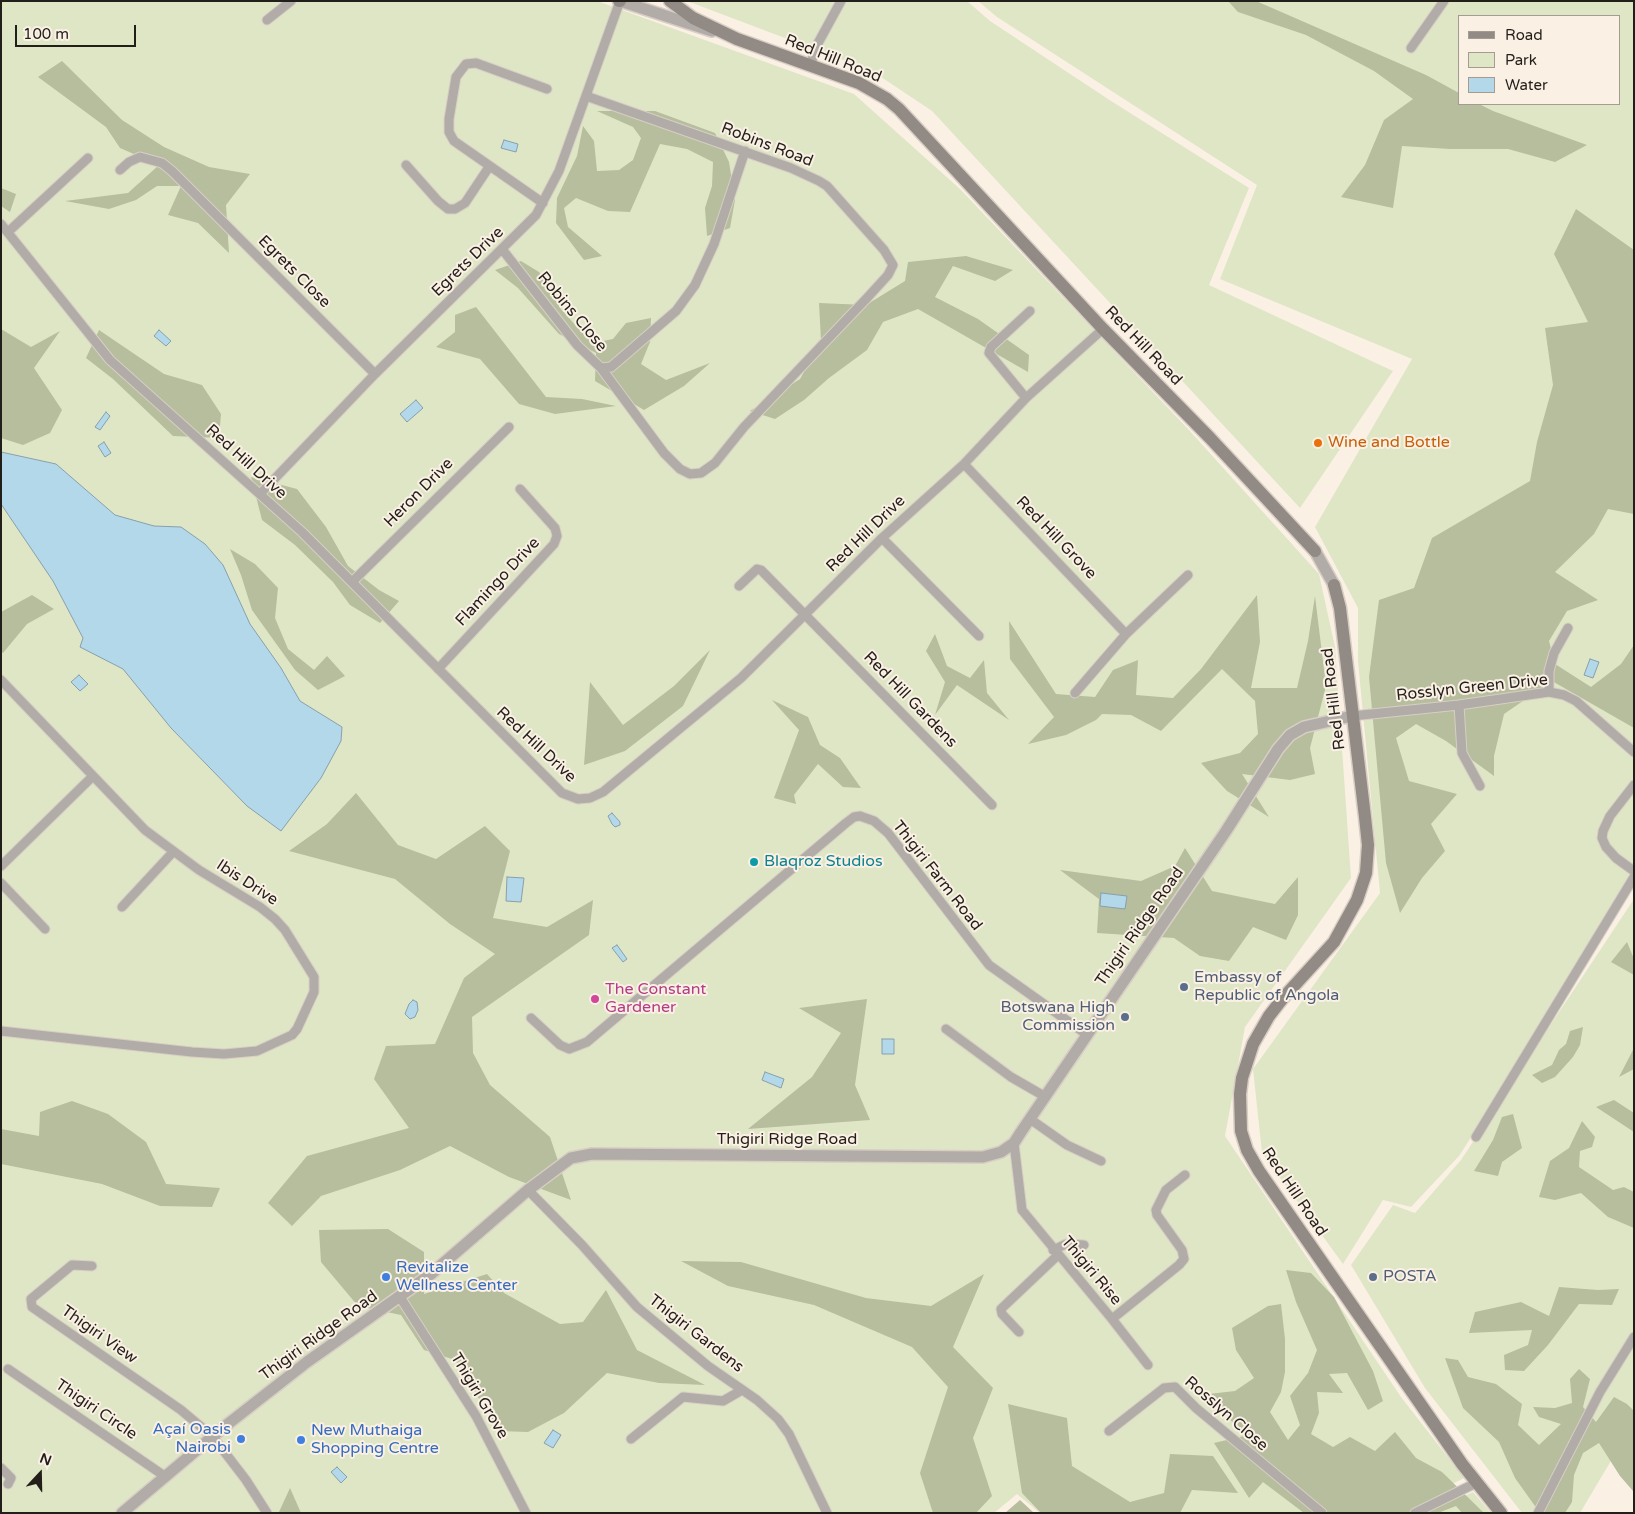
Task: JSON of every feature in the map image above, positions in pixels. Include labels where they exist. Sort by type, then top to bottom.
[{"type":"main road","name":"Red Hill Road","points":[[670,1],[693,18],[738,39],[859,83],[899,109],[1102,329],[1210,438],[1315,551]]},
{"type":"main road","name":"Red Hill Road","points":[[1334,585],[1340,608],[1368,845],[1362,887],[1349,919],[1334,942],[1278,1004],[1253,1044],[1242,1078],[1240,1094],[1241,1131],[1247,1150],[1259,1171],[1476,1483],[1501,1513]]},
{"type":"street","points":[[267,20],[291,1]]},
{"type":"street","name":"Red Hill Road","points":[[620,1],[738,39]]},
{"type":"street","name":"Egrets Drive","points":[[260,494],[375,374],[536,215],[559,171],[620,1]]},
{"type":"street","points":[[810,66],[816,46],[840,1]]},
{"type":"street","points":[[1411,48],[1444,1]]},
{"type":"street","points":[[543,203],[454,141],[449,132],[448,119],[456,77],[466,64],[476,63],[547,89]]},
{"type":"street","name":"Robins Road","points":[[586,96],[800,172],[828,186],[891,257],[894,265],[888,275],[744,427],[715,462],[701,473],[690,474],[680,468],[664,453],[602,368]]},
{"type":"street","name":"Robins Close","points":[[502,249],[578,345],[602,368],[611,367],[676,311],[695,285],[714,244],[745,152]]},
{"type":"street","points":[[8,232],[88,158]]},
{"type":"street","name":"Egrets Close","points":[[120,170],[129,162],[140,158],[150,158],[172,171],[375,374]]},
{"type":"street","points":[[406,165],[438,201],[448,209],[455,209],[465,203],[489,167]]},
{"type":"street","name":"Red Hill Drive","points":[[1,224],[110,360],[260,494],[352,582],[562,793],[582,799],[603,792],[741,678],[882,538],[964,464],[1026,398],[1102,329]]},
{"type":"street","points":[[1026,398],[992,358],[990,351],[1030,311]]},
{"type":"street","name":"Heron Drive","points":[[352,582],[509,427]]},
{"type":"street","name":"Red Hill Grove","points":[[964,464],[1126,634]]},
{"type":"street","name":"Flamingo Drive","points":[[438,669],[554,544],[557,536],[555,528],[520,489]]},
{"type":"street","points":[[882,538],[979,636]]},
{"type":"street","name":"Red Hill Road","points":[[1315,551],[1334,585]]},
{"type":"street","name":"Red Hill Gardens","points":[[739,586],[757,569],[761,570],[992,805]]},
{"type":"street","points":[[1075,693],[1126,634],[1188,575]]},
{"type":"street","points":[[1549,692],[1549,671],[1554,652],[1568,628]]},
{"type":"street","name":"Ibis Drive","points":[[1,680],[92,777],[145,830],[173,852],[260,907],[285,930],[314,977],[314,992],[298,1029],[292,1035],[257,1051],[224,1054],[1,1031]]},
{"type":"street","name":"Rosslyn Green Drive","points":[[1352,716],[1459,705],[1549,692],[1564,695],[1576,701],[1634,752]]},
{"type":"street","points":[[1459,705],[1462,753],[1480,786]]},
{"type":"street","name":"Thigiri Ridge Road","points":[[122,1513],[213,1437],[332,1343],[431,1274],[528,1190],[571,1158],[592,1154],[982,1157],[995,1155],[1014,1143],[1086,1034],[1226,831],[1284,742],[1290,735],[1304,727],[1352,716]]},
{"type":"street","points":[[1,866],[92,777]]},
{"type":"street","points":[[1634,785],[1610,816],[1602,838],[1606,847],[1616,858],[1634,871]]},
{"type":"street","name":"Thigiri Farm Road","points":[[531,1018],[560,1046],[569,1048],[587,1042],[846,823],[854,817],[860,816],[874,821],[888,833],[989,966],[1086,1034]]},
{"type":"street","points":[[122,906],[173,852]]},
{"type":"street","points":[[1476,1136],[1634,877]]},
{"type":"street","points":[[1,883],[45,930]]},
{"type":"street","points":[[946,1029],[1011,1077],[1044,1096]]},
{"type":"street","points":[[1030,1119],[1067,1145],[1101,1161]]},
{"type":"street","name":"Thigiri Rise","points":[[1014,1143],[1022,1210],[1055,1253],[1112,1319],[1179,1266],[1184,1259],[1182,1250],[1156,1215],[1156,1210],[1166,1190],[1185,1175]]},
{"type":"street","name":"Thigiri Gardens","points":[[528,1190],[582,1245],[637,1307],[708,1366],[742,1390],[784,1426],[827,1513]]},
{"type":"street","points":[[1019,1332],[1002,1314],[1001,1309],[1066,1244],[1084,1245]]},
{"type":"street","name":"Thigiri View","points":[[92,1266],[72,1265],[32,1299],[32,1306],[181,1410],[213,1437]]},
{"type":"street","name":"Thigiri Grove","points":[[400,1297],[476,1416],[526,1513]]},
{"type":"street","points":[[1112,1319],[1148,1365]]},
{"type":"street","points":[[1538,1513],[1600,1392],[1634,1337]]},
{"type":"street","name":"Thigiri Circle","points":[[8,1369],[166,1477]]},
{"type":"street","name":"Rosslyn Close","points":[[1109,1431],[1164,1388],[1175,1387],[1196,1408],[1322,1513]]},
{"type":"street","points":[[631,1439],[680,1398],[723,1400],[742,1390]]},
{"type":"street","points":[[213,1437],[246,1480],[267,1513]]},
{"type":"street","points":[[1,1468],[9,1473],[11,1478],[8,1484]]},
{"type":"street","points":[[1415,1513],[1476,1483]]},
{"type":"green space","points":[[1,1],[597,1],[854,94],[960,189],[1189,430],[1319,574],[1335,647],[1351,878],[1245,1027],[1225,1136],[1401,1397],[1464,1478],[1395,1513],[1040,1513],[1017,1494],[994,1513],[1,1513]]},
{"type":"green space","points":[[687,1],[967,1],[990,21],[1108,99],[1249,188],[1209,285],[1393,371],[1300,508],[932,111],[872,71]]},
{"type":"green space","points":[[978,1],[1634,1],[1634,885],[1459,1156],[1411,1207],[1383,1200],[1343,1264],[1262,1153],[1253,1069],[1380,893],[1358,661],[1358,608],[1315,527],[1412,359],[1220,279],[1257,185],[997,17]]},
{"type":"green space","points":[[1228,1],[1256,1],[1426,75],[1458,92],[1458,105],[1481,105],[1587,145],[1555,162],[1508,149],[1450,149],[1402,146],[1393,208],[1341,197],[1365,165],[1384,120],[1413,99],[1374,71],[1306,35],[1238,12]]},
{"type":"green space","points":[[62,61],[122,120],[164,147],[209,167],[250,174],[226,205],[229,253],[198,223],[168,215],[181,186],[157,186],[136,200],[109,209],[65,201],[128,193],[159,165],[120,148],[106,127],[38,77]]},
{"type":"green space","points":[[597,111],[655,111],[715,133],[729,162],[735,200],[730,228],[707,236],[705,208],[712,186],[713,162],[687,149],[660,144],[630,212],[608,211],[576,198],[564,208],[568,227],[602,256],[584,260],[556,223],[557,198],[577,156],[583,126],[594,141],[597,171],[619,170],[633,160],[641,138],[633,127]]},
{"type":"green space","points":[[1,188],[16,194],[10,212],[1,206]]},
{"type":"green space","points":[[1576,209],[1634,250],[1634,514],[1608,509],[1594,534],[1555,572],[1598,600],[1567,611],[1549,641],[1555,664],[1591,687],[1621,664],[1634,645],[1634,728],[1552,681],[1504,714],[1494,756],[1494,776],[1446,741],[1416,724],[1396,738],[1409,781],[1457,794],[1431,824],[1445,851],[1422,878],[1400,913],[1386,863],[1369,677],[1379,600],[1414,588],[1432,538],[1530,481],[1537,442],[1553,385],[1545,328],[1588,322],[1554,254]]},
{"type":"green space","points":[[966,256],[1013,270],[995,281],[953,266],[935,297],[978,319],[1029,355],[1028,372],[918,309],[883,322],[867,350],[829,378],[804,400],[775,419],[750,411],[800,379],[821,341],[819,303],[866,305],[905,281],[908,262]]},
{"type":"green space","points":[[521,261],[539,272],[548,284],[560,308],[586,337],[603,341],[613,339],[626,323],[651,318],[650,342],[641,364],[666,380],[710,363],[684,386],[644,410],[595,381],[596,353],[559,334],[518,288],[495,270]]},
{"type":"green space","points":[[476,307],[546,397],[582,399],[616,406],[555,414],[519,404],[480,359],[436,347],[455,332],[455,315]]},
{"type":"green space","points":[[1,329],[31,347],[60,331],[34,368],[62,410],[50,433],[23,445],[1,438]]},
{"type":"green space","points":[[99,330],[164,374],[202,385],[221,414],[219,438],[173,436],[113,379],[86,358]]},
{"type":"green space","points":[[251,477],[297,489],[326,527],[348,566],[379,590],[399,601],[380,623],[350,605],[333,582],[295,545],[262,520]]},
{"type":"green space","points":[[230,549],[255,564],[278,588],[275,618],[288,649],[314,670],[327,656],[345,676],[318,690],[295,670],[252,610],[241,575]]},
{"type":"green space","points":[[32,595],[54,609],[27,624],[3,653],[1,652],[1,612]]},
{"type":"green space","points":[[1257,595],[1260,642],[1251,688],[1297,688],[1308,641],[1315,596],[1326,686],[1310,748],[1315,774],[1290,780],[1242,774],[1269,817],[1227,791],[1201,763],[1240,753],[1258,734],[1255,701],[1222,669],[1161,731],[1131,715],[1102,714],[1096,720],[1066,735],[1028,744],[1054,717],[1010,659],[1009,621],[1056,694],[1095,697],[1113,670],[1138,660],[1136,695],[1173,698],[1201,669]]},
{"type":"green space","points":[[935,634],[947,666],[970,678],[984,660],[987,693],[1009,720],[957,685],[935,715],[945,682],[926,651]]},
{"type":"green space","points":[[710,650],[683,706],[625,751],[584,765],[590,682],[623,725],[674,686]]},
{"type":"green space","points":[[772,700],[808,717],[820,745],[840,758],[861,788],[843,787],[818,764],[794,795],[796,804],[774,798],[799,730]]},
{"type":"green space","points":[[356,793],[398,845],[436,859],[485,826],[510,851],[493,918],[547,927],[593,900],[589,935],[472,1017],[473,1053],[490,1085],[550,1137],[571,1200],[509,1177],[450,1146],[400,1170],[321,1196],[292,1226],[268,1203],[307,1156],[409,1128],[374,1079],[386,1046],[435,1044],[464,978],[495,954],[450,924],[395,879],[289,851],[327,824]]},
{"type":"green space","points":[[1185,848],[1212,891],[1275,904],[1298,877],[1298,915],[1286,940],[1253,927],[1229,961],[1200,956],[1174,938],[1097,933],[1099,899],[1060,870],[1141,881],[1175,866]]},
{"type":"green space","points":[[1634,899],[1634,1422],[1580,1513],[1522,1513],[1425,1388],[1351,1265],[1393,1205],[1415,1213],[1461,1160]]},
{"type":"green space","points":[[1627,942],[1634,959],[1634,975],[1611,962]]},
{"type":"green space","points":[[867,999],[855,1085],[870,1120],[748,1129],[812,1077],[841,1033],[799,1008]]},
{"type":"green space","points":[[1583,1027],[1580,1045],[1573,1057],[1555,1077],[1542,1083],[1532,1075],[1552,1065],[1559,1050],[1566,1044],[1570,1031]]},
{"type":"green space","points":[[1634,1048],[1634,1069],[1619,1077]]},
{"type":"green space","points":[[1614,1100],[1634,1113],[1634,1132],[1596,1107]]},
{"type":"green space","points":[[72,1101],[108,1114],[146,1142],[166,1184],[220,1188],[212,1207],[160,1206],[102,1184],[1,1164],[1,1129],[39,1136],[40,1112]]},
{"type":"green space","points":[[1513,1114],[1522,1148],[1502,1162],[1498,1176],[1474,1171],[1493,1140],[1502,1117]]},
{"type":"green space","points":[[1582,1121],[1595,1137],[1592,1147],[1580,1151],[1579,1167],[1613,1190],[1624,1187],[1634,1192],[1634,1228],[1608,1217],[1581,1193],[1555,1200],[1539,1197],[1550,1161],[1569,1148]]},
{"type":"green space","points":[[388,1229],[424,1252],[424,1294],[487,1274],[504,1293],[560,1324],[583,1322],[606,1290],[637,1350],[705,1385],[659,1383],[607,1373],[564,1413],[528,1432],[499,1431],[455,1360],[424,1350],[401,1315],[358,1306],[321,1262],[319,1230]]},
{"type":"green space","points":[[681,1261],[741,1262],[866,1298],[931,1306],[984,1274],[953,1347],[993,1388],[973,1438],[992,1496],[976,1513],[933,1513],[920,1473],[948,1387],[912,1347],[814,1305],[728,1286]]},
{"type":"green space","points":[[1286,1270],[1311,1273],[1334,1297],[1373,1371],[1383,1401],[1368,1410],[1347,1373],[1329,1374],[1343,1393],[1317,1392],[1319,1413],[1311,1434],[1333,1447],[1350,1437],[1375,1451],[1395,1432],[1416,1458],[1442,1472],[1484,1513],[1462,1513],[1456,1506],[1438,1513],[1304,1513],[1263,1482],[1249,1498],[1214,1443],[1244,1436],[1228,1417],[1200,1395],[1235,1391],[1254,1378],[1236,1350],[1232,1328],[1268,1306],[1281,1304],[1285,1339],[1285,1372],[1281,1392],[1270,1412],[1288,1440],[1300,1425],[1290,1396],[1308,1373],[1317,1350],[1296,1302]]},
{"type":"green space","points":[[1559,1287],[1598,1290],[1619,1289],[1612,1305],[1579,1304],[1548,1345],[1524,1371],[1505,1370],[1504,1355],[1528,1345],[1532,1330],[1469,1333],[1475,1312],[1521,1302],[1549,1316]]},
{"type":"green space","points":[[1445,1358],[1458,1360],[1468,1377],[1496,1384],[1522,1404],[1518,1425],[1539,1445],[1561,1424],[1539,1417],[1533,1407],[1555,1408],[1572,1403],[1570,1379],[1579,1369],[1590,1379],[1583,1407],[1596,1422],[1614,1397],[1627,1404],[1634,1411],[1633,1491],[1620,1476],[1599,1443],[1583,1453],[1574,1475],[1572,1502],[1565,1513],[1540,1513],[1515,1478],[1499,1442],[1463,1408]]},
{"type":"green space","points":[[1008,1404],[1067,1418],[1072,1466],[1130,1502],[1164,1493],[1170,1454],[1213,1456],[1238,1493],[1192,1490],[1180,1513],[1041,1513],[1022,1493]]},
{"type":"green space","points":[[290,1488],[301,1513],[279,1513],[279,1512]]},
{"type":"green space","points":[[1473,1492],[1491,1513],[1429,1513]]},
{"type":"green space","points":[[1020,1500],[1034,1513],[1005,1513]]},
{"type":"water","points":[[504,140],[518,144],[516,152],[501,148]]},
{"type":"water","points":[[159,330],[171,341],[166,346],[154,336]]},
{"type":"water","points":[[416,400],[423,408],[407,422],[400,414]]},
{"type":"water","points":[[106,412],[110,416],[100,430],[95,427]]},
{"type":"water","points":[[104,442],[111,453],[105,457],[98,446]]},
{"type":"water","points":[[1,452],[56,464],[115,515],[154,526],[181,527],[205,544],[223,565],[250,624],[281,668],[300,701],[342,727],[341,741],[321,778],[281,831],[247,806],[171,728],[123,669],[80,647],[83,638],[53,581],[1,504]]},
{"type":"water","points":[[1590,659],[1599,662],[1593,678],[1584,675]]},
{"type":"water","points":[[79,675],[88,684],[80,691],[71,682]]},
{"type":"water","points":[[612,813],[620,822],[620,825],[615,827],[612,824],[608,816]]},
{"type":"water","points":[[507,877],[524,878],[521,902],[506,901]]},
{"type":"water","points":[[1101,893],[1127,896],[1125,909],[1100,906]]},
{"type":"water","points":[[617,945],[627,959],[623,962],[612,948]]},
{"type":"water","points":[[413,1000],[417,1002],[418,1010],[415,1017],[410,1019],[405,1014]]},
{"type":"water","points":[[882,1039],[894,1039],[894,1054],[882,1054]]},
{"type":"water","points":[[765,1072],[784,1079],[781,1088],[762,1080]]},
{"type":"water","points":[[553,1430],[561,1435],[553,1448],[544,1443]]},
{"type":"water","points":[[337,1467],[347,1477],[341,1483],[331,1472]]},
{"type":"place","name":"Wine and Bottle","points":[[1318,443]]},
{"type":"place","name":"Blaqroz Studios","points":[[754,862]]},
{"type":"place","name":"Embassy of Republic of Angola","points":[[1184,987]]},
{"type":"place","name":"The Constant Gardener","points":[[595,999]]},
{"type":"place","name":"Botswana High Commission","points":[[1125,1017]]},
{"type":"place","name":"Revitalize Wellness Center","points":[[386,1277]]},
{"type":"place","name":"POSTA","points":[[1373,1277]]},
{"type":"place","name":"Açaí Oasis Nairobi","points":[[241,1439]]},
{"type":"place","name":"New Muthaiga Shopping Centre","points":[[301,1440]]}]
